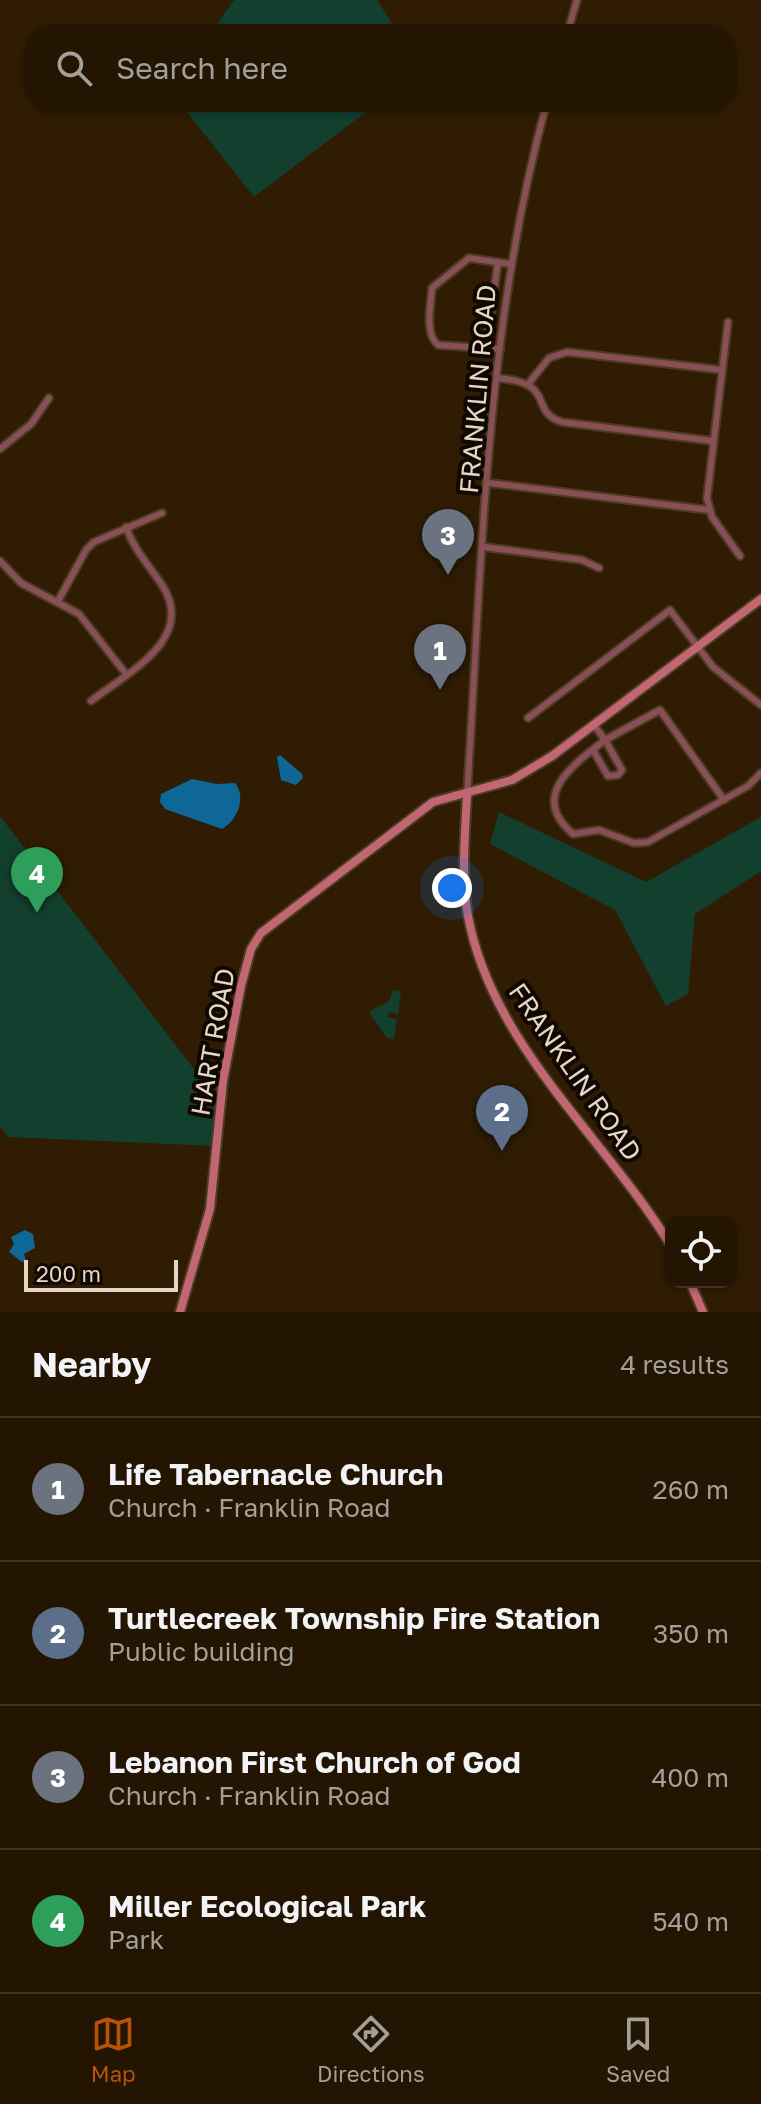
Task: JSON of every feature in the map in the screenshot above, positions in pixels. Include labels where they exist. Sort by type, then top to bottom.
[{"type":"main road","name":"HART ROAD","points":[[180,1312],[210,1209],[223,1081],[241,986],[254,942],[278,918],[420,811],[440,799],[467,795],[528,772],[761,599]]},
{"type":"main road","name":"FRANKLIN ROAD","points":[[467,795],[465,896],[475,944],[488,981],[517,1035],[665,1238]]},
{"type":"main road","points":[[693,1288],[701,1307]]},
{"type":"street","points":[[570,24],[577,0]]},
{"type":"street","name":"FRANKLIN ROAD","points":[[467,795],[497,378],[509,264],[545,112]]},
{"type":"street","points":[[500,349],[438,345],[433,341],[430,332],[432,288],[469,258],[509,264]]},
{"type":"street","points":[[486,348],[498,262]]},
{"type":"street","points":[[728,322],[707,487],[709,510],[740,556]]},
{"type":"street","points":[[529,383],[549,358],[567,352],[722,370]]},
{"type":"street","points":[[497,378],[529,383],[538,391],[546,413],[555,419],[713,441]]},
{"type":"street","points":[[0,449],[31,424],[49,398]]},
{"type":"street","points":[[489,483],[709,510]]},
{"type":"street","points":[[58,601],[88,547],[162,513]]},
{"type":"street","points":[[91,701],[161,646],[169,632],[172,613],[167,595],[136,550],[126,527]]},
{"type":"street","points":[[485,547],[582,560],[599,568]]},
{"type":"street","points":[[0,561],[15,578],[82,617],[126,674]]},
{"type":"street","points":[[528,718],[670,610],[720,673],[761,705]]},
{"type":"street","points":[[724,800],[663,711],[657,710],[605,740],[563,773],[557,784],[557,813],[573,834],[599,830],[642,844],[724,800],[748,786],[761,773]]},
{"type":"street","points":[[593,750],[608,776],[618,775],[622,770],[594,725]]},
{"type":"green space","points":[[234,0],[377,0],[393,24],[217,24]]},
{"type":"green space","points":[[187,112],[366,112],[254,197]]},
{"type":"green space","points":[[499,812],[646,882],[761,817],[761,871],[695,914],[688,994],[666,1006],[615,910],[490,844]]},
{"type":"green space","points":[[0,816],[220,1103],[217,1146],[8,1137],[0,1126]]},
{"type":"green space","points":[[393,990],[401,991],[398,1014],[390,1012],[387,1016],[397,1020],[394,1039],[387,1038],[369,1012],[389,1001]]},
{"type":"water","points":[[280,755],[302,774],[303,778],[296,785],[281,780],[277,757]]},
{"type":"water","points":[[192,779],[217,784],[235,783],[239,789],[239,808],[222,829],[165,809],[160,802],[161,794]]},
{"type":"water","points":[[25,1230],[33,1234],[35,1248],[24,1254],[26,1261],[22,1262],[9,1252],[14,1244],[11,1237]]},
{"type":"place","name":"Lebanon First Church of God","points":[[448,575]]},
{"type":"place","name":"Life Tabernacle Church","points":[[440,690]]},
{"type":"place","name":"Miller Ecological Park","points":[[37,913]]},
{"type":"place","name":"Turtlecreek Township Fire Station","points":[[502,1151]]}]
